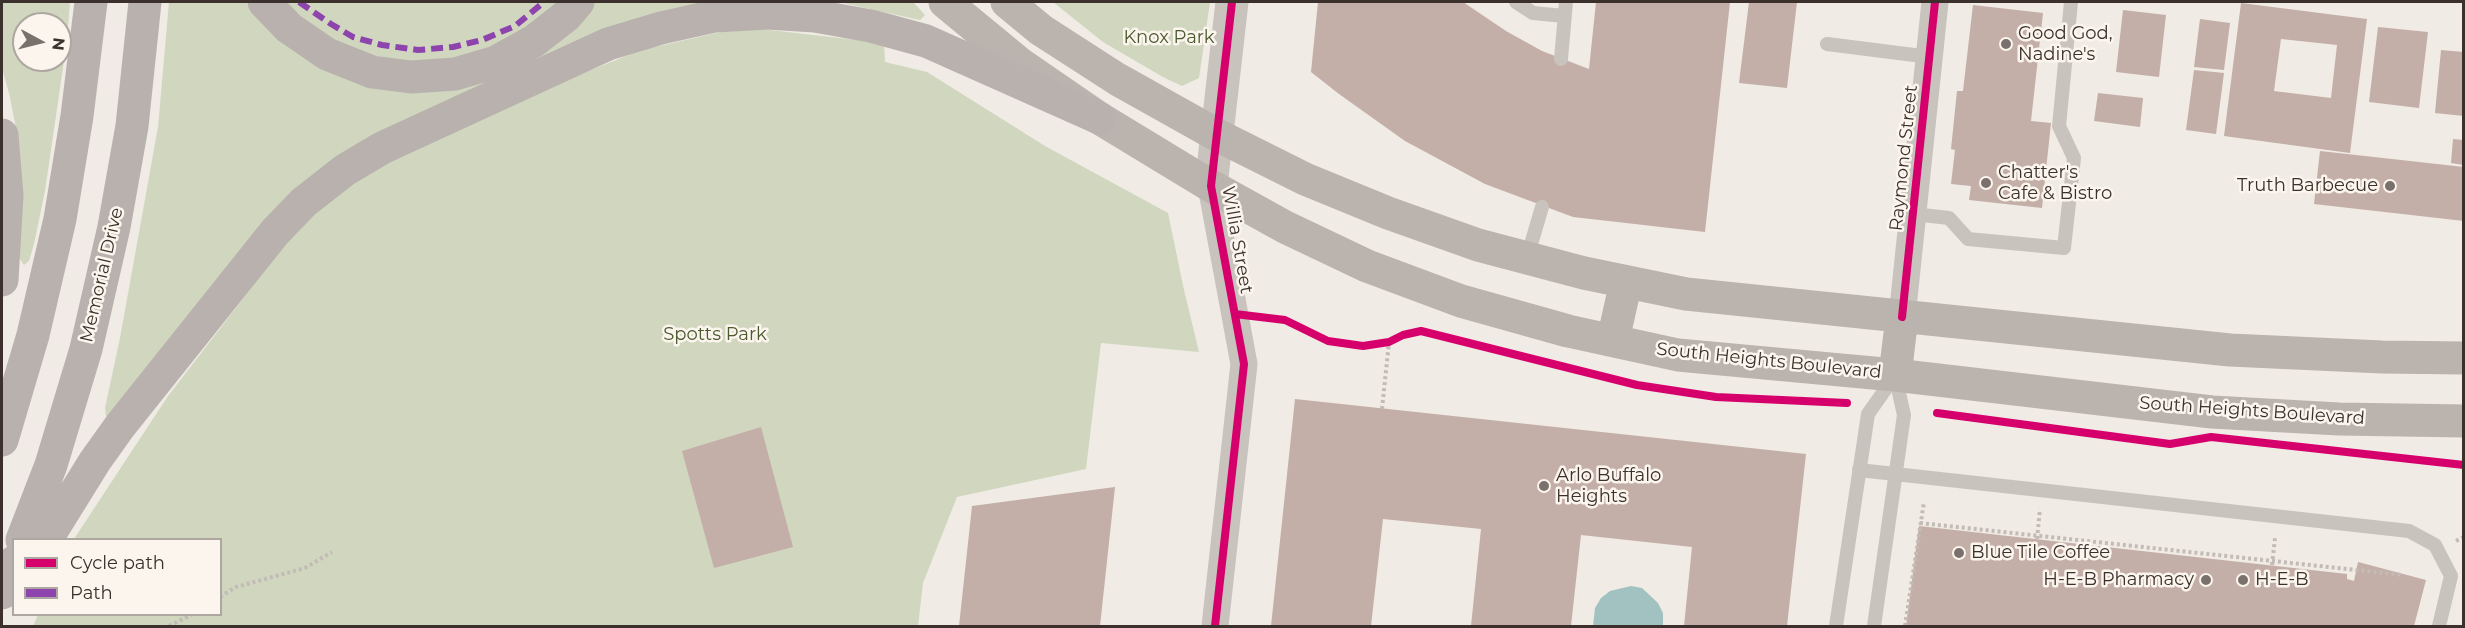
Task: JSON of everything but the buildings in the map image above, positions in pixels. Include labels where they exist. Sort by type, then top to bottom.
[{"type":"main road","points":[[2,441],[33,334],[60,219],[77,116],[91,2]]},
{"type":"main road","name":"Memorial Drive","points":[[23,538],[51,465],[86,349],[114,227],[132,126],[146,2]]},
{"type":"main road","points":[[264,2],[289,28],[327,54],[372,72],[411,77],[455,74],[496,62],[534,41],[566,16],[578,2]]},
{"type":"main road","name":"South Heights Boulevard","points":[[945,2],[1019,63],[1099,118],[1211,186],[1285,227],[1378,270],[1461,301],[1568,331],[1678,355],[1895,375],[2212,412],[2339,419],[2463,421]]},
{"type":"main road","points":[[1007,2],[1041,30],[1117,79],[1217,135],[1305,179],[1388,213],[1478,245],[1527,258],[1686,294],[2230,350],[2463,358]]},
{"type":"main road","points":[[47,538],[95,461],[120,426],[275,232],[304,202],[345,170],[382,147],[608,44],[661,28],[715,16],[767,13],[814,16],[871,26],[926,41],[1099,118]]},
{"type":"main road","points":[[2,135],[7,195],[2,280]]},
{"type":"main road","points":[[1613,340],[1626,282]]},
{"type":"main road","points":[[1895,375],[1902,317]]},
{"type":"main road","points":[[2422,420],[2463,397]]},
{"type":"main road","points":[[2,593],[12,567]]},
{"type":"main road","points":[[2,612],[12,596]]},
{"type":"street","name":"Willia Street","points":[[1215,627],[1244,364],[1211,186],[1232,2]]},
{"type":"street","name":"Raymond Street","points":[[1902,317],[1935,2]]},
{"type":"lane","points":[[1516,2],[1533,13],[1565,9],[1561,59]]},
{"type":"lane","points":[[1913,214],[1949,218],[1968,239],[2064,248],[2073,158],[2059,126],[2071,2]]},
{"type":"lane","points":[[1827,44],[1930,57]]},
{"type":"lane","points":[[1527,258],[1542,207]]},
{"type":"lane","points":[[1836,627],[1868,414],[1895,375]]},
{"type":"lane","points":[[1874,627],[1904,415],[1895,375]]},
{"type":"lane","points":[[1859,470],[2409,531],[2435,545],[2451,576],[2439,627]]},
{"type":"path","points":[[1382,409],[1389,341]]},
{"type":"path","points":[[2037,537],[2042,490]]},
{"type":"path","points":[[1905,627],[1924,502]]},
{"type":"path","points":[[2272,563],[2278,516]]},
{"type":"path","points":[[1920,523],[2272,563],[2403,575]]},
{"type":"path","points":[[222,596],[236,587],[305,568],[332,552]]},
{"type":"path","points":[[169,627],[191,616]]},
{"type":"green space","points":[[2,2],[70,2],[69,12],[12,12],[12,72],[62,72],[45,191],[34,244],[29,261],[24,265],[20,259],[20,171],[16,128],[2,68]]},
{"type":"green space","points":[[169,2],[246,2],[266,26],[387,85],[585,15],[595,2],[712,2],[369,141],[113,419],[106,416],[105,408],[158,127]]},
{"type":"green space","points":[[280,2],[564,2],[511,40],[464,57],[413,62],[387,59],[365,53],[324,36]]},
{"type":"green space","points":[[839,2],[913,2],[925,15],[920,20]]},
{"type":"green space","name":"Knox Park","points":[[1053,2],[1210,2],[1199,78],[1182,86],[1163,77],[1103,42]]},
{"type":"green space","name":"Spotts Park","points":[[743,27],[884,43],[885,62],[927,72],[1045,146],[1168,213],[1199,352],[1101,343],[1086,469],[957,497],[923,583],[918,626],[33,626],[38,616],[222,616],[222,538],[75,538],[168,396],[309,213],[402,152],[526,96],[641,50]]},
{"type":"water","points":[[1631,586],[1642,588],[1658,603],[1663,613],[1663,626],[1593,626],[1595,608],[1601,598],[1610,591]]},
{"type":"marked path","points":[[299,2],[353,37],[382,45],[418,50],[453,47],[482,40],[515,26],[544,2]]},
{"type":"cycle path","points":[[1215,626],[1244,364],[1211,186],[1232,2]]},
{"type":"cycle path","points":[[1902,317],[1935,2]]},
{"type":"cycle path","points":[[1235,314],[1285,320],[1328,341],[1363,346],[1389,342],[1403,335],[1421,331],[1637,385],[1716,397],[1847,403]]},
{"type":"cycle path","points":[[1937,413],[2170,444],[2211,437],[2464,465]]},
{"type":"place","name":"Good God, Nadine's","points":[[2006,44]]},
{"type":"place","name":"Chatter's Cafe & Bistro","points":[[1986,183]]},
{"type":"place","name":"Truth Barbecue","points":[[2390,186]]},
{"type":"place","name":"Arlo Buffalo Heights","points":[[1544,486]]},
{"type":"place","name":"Blue Tile Coffee","points":[[1959,553]]},
{"type":"place","name":"H-E-B Pharmacy","points":[[2206,580]]},
{"type":"place","name":"H-E-B","points":[[2243,580]]}]
